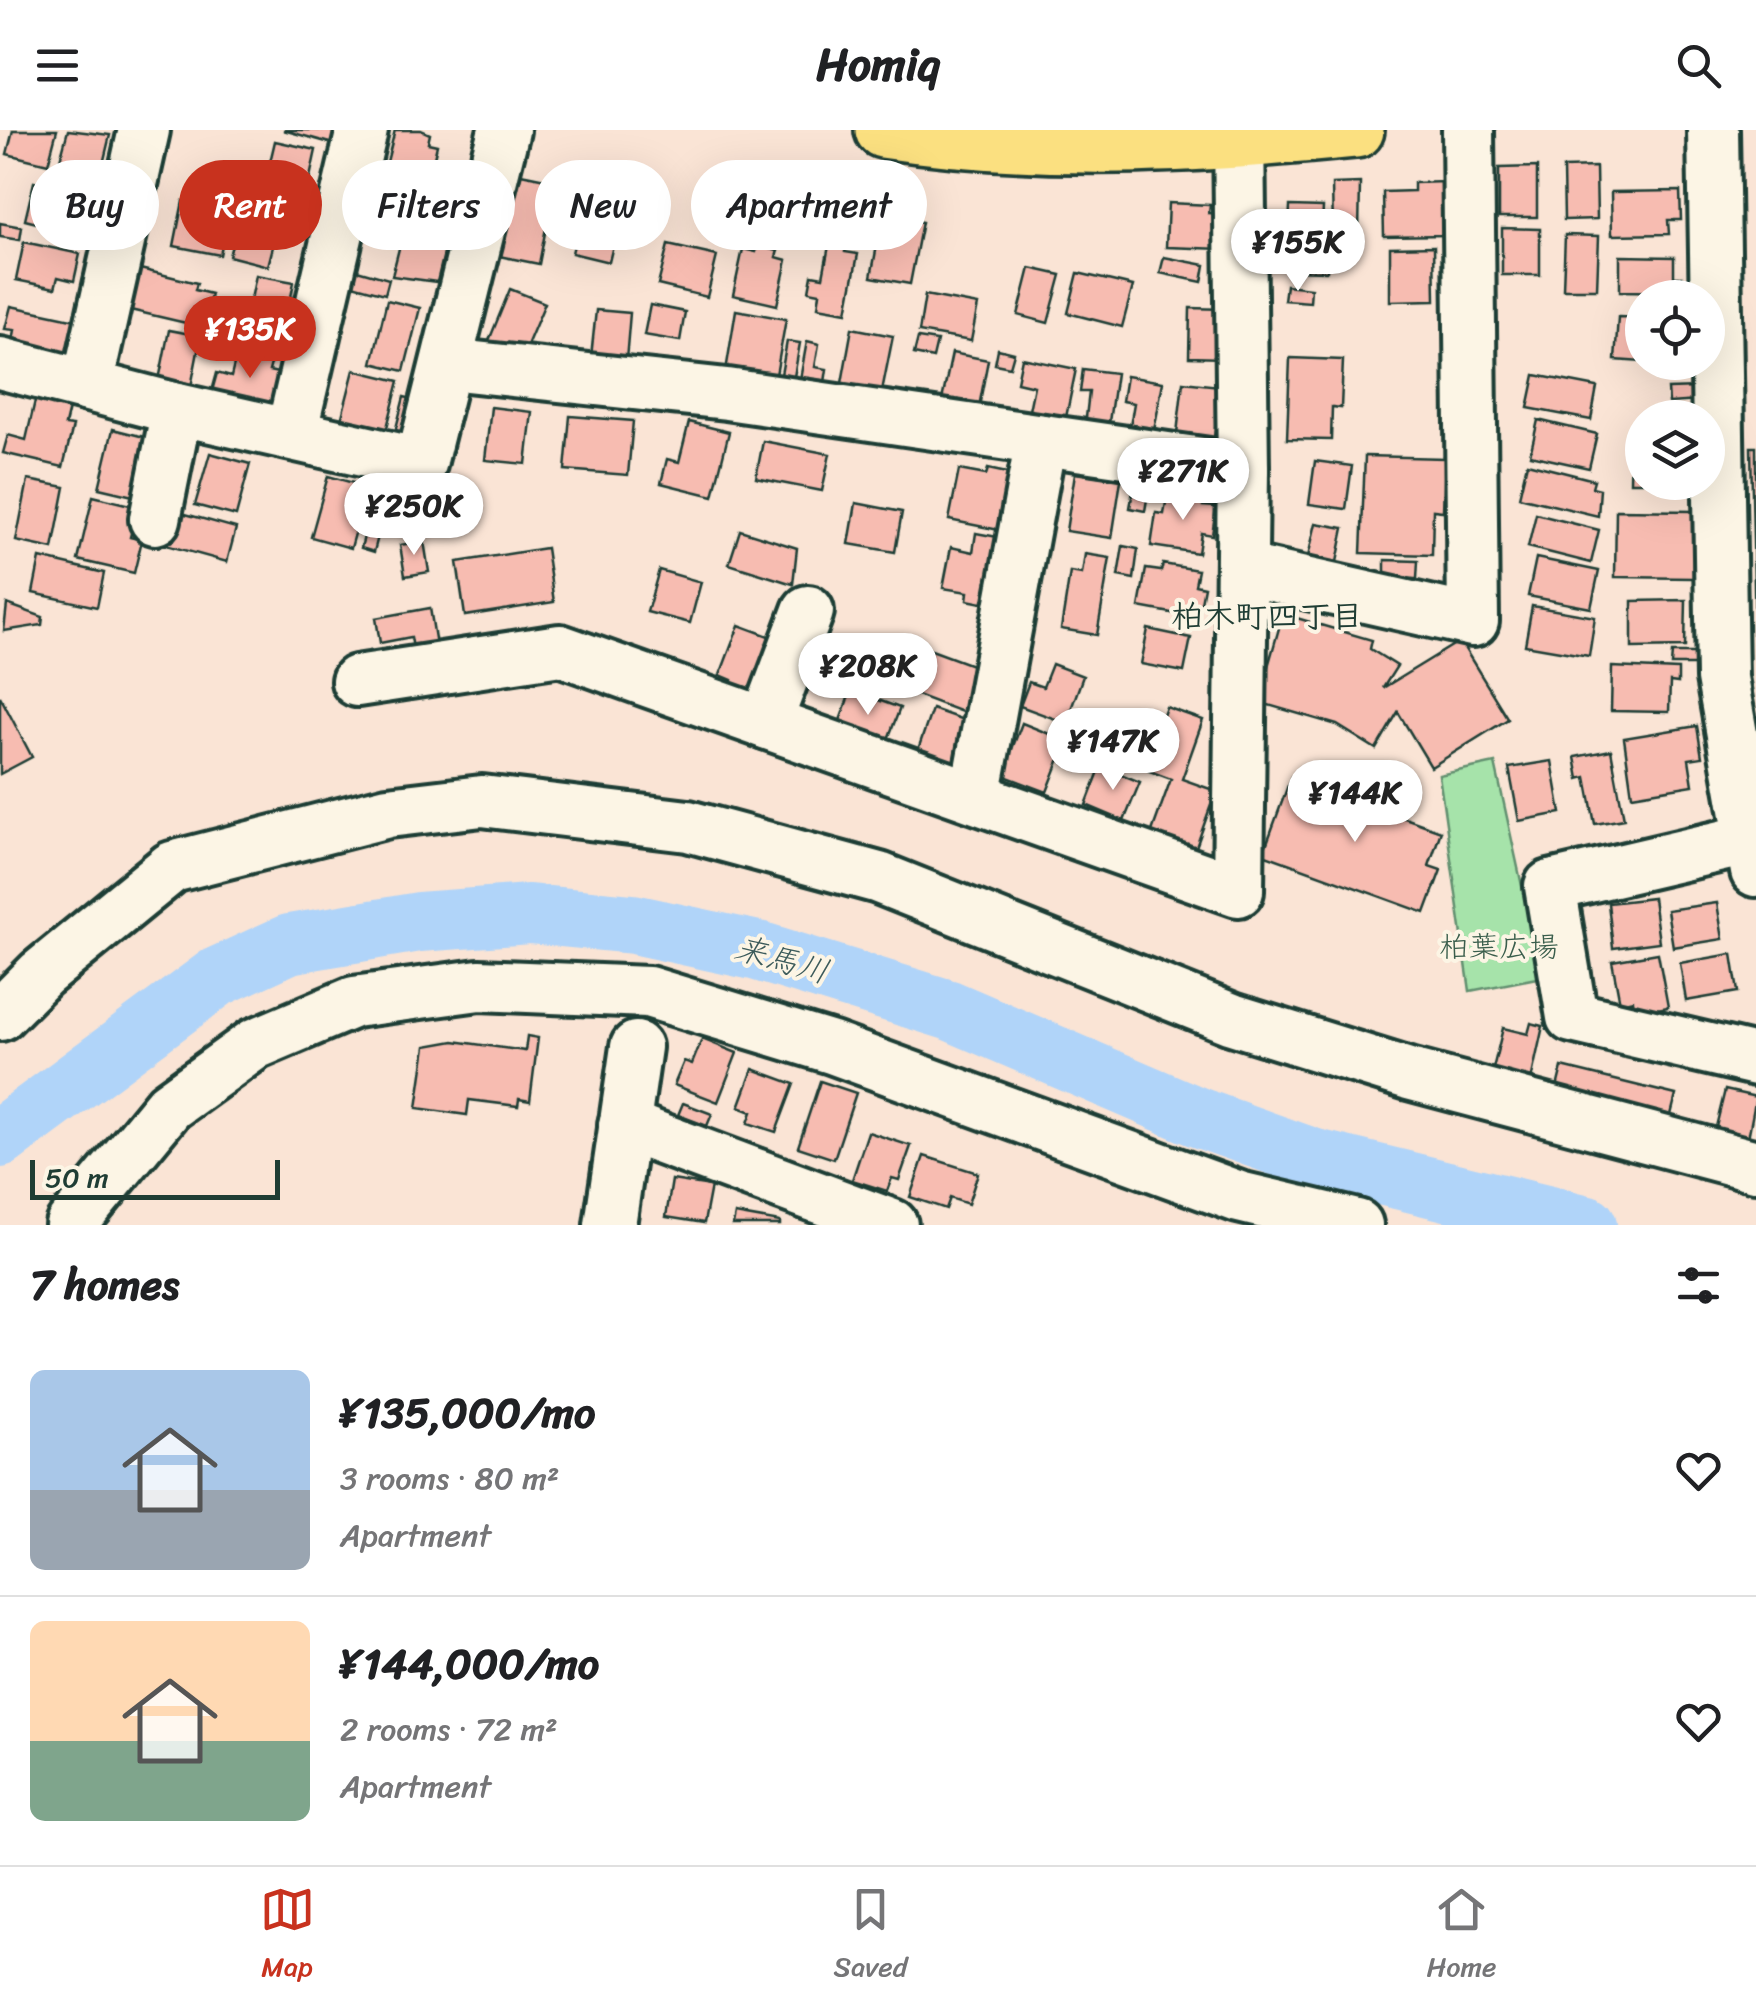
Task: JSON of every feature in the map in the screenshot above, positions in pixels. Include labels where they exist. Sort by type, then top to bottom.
[{"type":"main road","points":[[883,130],[1061,147],[1356,130]]},
{"type":"street","points":[[87,385],[144,130]]},
{"type":"street","points":[[291,434],[362,130]]},
{"type":"street","points":[[0,364],[177,410],[421,464],[504,130]]},
{"type":"street","points":[[1242,570],[1472,621],[1468,130]]},
{"type":"street","points":[[1713,130],[1739,674],[1754,850],[1550,886],[1572,1017],[1756,1060]]},
{"type":"street","points":[[358,681],[560,650],[1238,891],[1244,470],[1239,136]]},
{"type":"street","points":[[448,364],[727,394],[1244,470]]},
{"type":"street","points":[[155,519],[177,410]]},
{"type":"street","points":[[975,797],[1041,440]]},
{"type":"street","points":[[766,723],[808,611]]},
{"type":"street","points":[[0,1015],[41,974],[172,867],[388,812],[482,801],[688,826],[879,878],[1232,1019],[1409,1074],[1756,1166]]},
{"type":"street","points":[[71,1225],[169,1106],[255,1044],[354,1002],[479,985],[648,992],[832,1048],[1239,1197],[1357,1225]]},
{"type":"street","points":[[610,1225],[636,1047]]},
{"type":"street","points":[[624,1125],[892,1225]]},
{"type":"green space","name":"柏葉広場","points":[[1495,763],[1542,977],[1470,991],[1439,775]]},
{"type":"building","points":[[13,130],[57,130],[49,160],[7,154]]},
{"type":"building","points":[[68,130],[110,135],[104,160],[60,160]]},
{"type":"building","points":[[283,130],[348,130],[344,147]]},
{"type":"building","points":[[395,130],[421,130],[430,134],[428,143],[437,145],[434,160],[388,160]]},
{"type":"building","points":[[275,141],[316,150],[314,160],[270,160]]},
{"type":"building","points":[[1537,167],[1537,217],[1499,217],[1499,168]]},
{"type":"building","points":[[1596,167],[1597,219],[1564,220],[1563,168]]},
{"type":"building","points":[[516,173],[535,177],[535,250],[542,250],[539,264],[499,256],[500,250],[515,250]]},
{"type":"building","points":[[1445,182],[1447,235],[1384,236],[1383,192],[1414,191],[1414,183]]},
{"type":"building","points":[[1360,183],[1359,232],[1333,231],[1332,184]]},
{"type":"building","points":[[1680,191],[1681,220],[1668,220],[1669,234],[1612,235],[1611,192]]},
{"type":"building","points":[[1168,203],[1210,205],[1209,213],[1225,214],[1223,249],[1166,247]]},
{"type":"building","points":[[1290,206],[1323,207],[1321,246],[1328,247],[1327,271],[1287,270]]},
{"type":"building","points":[[179,221],[179,247],[174,246]]},
{"type":"building","points":[[0,223],[22,227],[20,240],[0,237]]},
{"type":"building","points":[[1502,228],[1540,229],[1540,275],[1502,275]]},
{"type":"building","points":[[1565,235],[1599,236],[1597,289],[1563,289]]},
{"type":"building","points":[[24,242],[30,243],[30,250],[80,254],[74,281],[58,277],[55,288],[16,280]]},
{"type":"building","points":[[671,246],[717,256],[707,297],[658,285]]},
{"type":"building","points":[[1434,246],[1435,300],[1390,301],[1390,247]]},
{"type":"building","points":[[194,250],[221,250],[220,255]]},
{"type":"building","points":[[231,250],[272,250],[268,266],[229,256]]},
{"type":"building","points":[[399,250],[445,250],[437,282],[392,276]]},
{"type":"building","points":[[573,250],[612,250],[609,262],[572,253]]},
{"type":"building","points":[[743,250],[778,251],[776,257],[787,260],[777,305],[733,295]]},
{"type":"building","points":[[828,250],[858,254],[847,312],[818,307],[820,293],[809,291],[812,275],[823,277]]},
{"type":"building","points":[[876,250],[917,250],[910,284],[871,277]]},
{"type":"building","points":[[1620,256],[1674,257],[1674,277],[1682,280],[1625,280],[1625,291],[1620,291]]},
{"type":"building","points":[[1164,257],[1205,265],[1202,282],[1160,273]]},
{"type":"building","points":[[136,268],[197,283],[195,290],[211,294],[203,327],[126,309]]},
{"type":"building","points":[[350,268],[389,279],[385,294],[345,283]]},
{"type":"building","points":[[1030,268],[1061,275],[1048,323],[1018,315]]},
{"type":"building","points":[[1078,273],[1133,286],[1122,327],[1068,313]]},
{"type":"building","points":[[256,275],[294,282],[284,332],[246,324]]},
{"type":"building","points":[[1286,285],[1311,288],[1310,302],[1284,300]]},
{"type":"building","points":[[510,289],[545,303],[522,357],[488,343]]},
{"type":"building","points":[[925,295],[978,305],[971,341],[919,332]]},
{"type":"building","points":[[387,300],[420,308],[404,371],[372,363]]},
{"type":"building","points":[[650,305],[685,312],[680,341],[644,335]]},
{"type":"building","points":[[11,306],[76,320],[67,363],[11,351],[15,330],[5,329]]},
{"type":"building","points":[[1190,308],[1224,309],[1223,358],[1189,357]]},
{"type":"building","points":[[596,310],[630,313],[626,360],[591,357]]},
{"type":"building","points":[[736,310],[786,319],[774,386],[725,377]]},
{"type":"building","points":[[1618,317],[1625,317],[1625,361],[1615,360]]},
{"type":"building","points":[[852,328],[893,336],[880,401],[840,394]]},
{"type":"building","points":[[169,330],[201,336],[191,387],[159,380]]},
{"type":"building","points":[[918,338],[937,341],[933,358],[914,354]]},
{"type":"building","points":[[787,341],[800,343],[792,388],[779,386]]},
{"type":"building","points":[[807,341],[819,344],[815,367],[827,369],[824,389],[799,385]]},
{"type":"building","points":[[239,344],[274,353],[269,371],[287,375],[278,409],[209,402],[217,373],[231,377]]},
{"type":"building","points":[[998,349],[1014,353],[1010,367],[995,364]]},
{"type":"building","points":[[952,353],[988,360],[978,412],[941,405]]},
{"type":"building","points":[[1022,358],[1076,369],[1064,427],[1027,420],[1034,386],[1017,382]]},
{"type":"building","points":[[1290,358],[1343,360],[1341,408],[1332,407],[1331,440],[1287,439]]},
{"type":"building","points":[[1083,369],[1116,373],[1108,429],[1085,426],[1089,392],[1080,392]]},
{"type":"building","points":[[354,370],[399,381],[383,443],[338,432]]},
{"type":"building","points":[[1535,375],[1597,387],[1591,420],[1528,408]]},
{"type":"building","points":[[1126,376],[1163,382],[1153,436],[1129,432],[1134,403],[1122,401]]},
{"type":"building","points":[[1183,382],[1220,386],[1213,446],[1176,442]]},
{"type":"building","points":[[1698,388],[1699,400],[1669,400],[1668,389]]},
{"type":"building","points":[[37,392],[71,400],[65,425],[73,426],[63,467],[3,453],[8,435],[26,440]]},
{"type":"building","points":[[404,397],[422,401],[411,444],[393,440]]},
{"type":"building","points":[[491,407],[532,412],[526,464],[485,460]]},
{"type":"building","points":[[570,416],[633,421],[628,475],[565,470]]},
{"type":"building","points":[[1538,420],[1597,434],[1589,468],[1530,455]]},
{"type":"building","points":[[689,422],[729,432],[713,496],[661,483],[667,459],[679,462]]},
{"type":"building","points":[[113,429],[148,438],[133,496],[99,488]]},
{"type":"building","points":[[763,441],[830,454],[822,491],[756,478]]},
{"type":"building","points":[[1751,447],[1756,447],[1756,633],[1755,633]]},
{"type":"building","points":[[210,453],[250,464],[236,516],[195,505]]},
{"type":"building","points":[[1365,456],[1445,458],[1443,511],[1433,510],[1432,555],[1361,553]]},
{"type":"building","points":[[1315,461],[1352,466],[1346,509],[1309,504]]},
{"type":"building","points":[[1527,463],[1594,480],[1592,487],[1600,489],[1598,516],[1519,497]]},
{"type":"building","points":[[988,469],[1021,476],[1009,532],[949,520],[959,470],[986,475]]},
{"type":"building","points":[[1075,473],[1121,480],[1112,538],[1066,531]]},
{"type":"building","points":[[328,476],[368,487],[351,548],[311,537]]},
{"type":"building","points":[[1135,479],[1150,482],[1145,511],[1130,508]]},
{"type":"building","points":[[28,480],[65,487],[53,549],[16,541]]},
{"type":"building","points":[[466,483],[467,523],[420,524],[420,484]]},
{"type":"building","points":[[1168,491],[1205,497],[1203,506],[1216,507],[1212,535],[1201,533],[1198,553],[1151,546],[1156,513],[1164,514]]},
{"type":"building","points":[[375,494],[388,497],[374,552],[361,548]]},
{"type":"building","points":[[93,496],[138,507],[130,537],[142,540],[134,573],[78,560]]},
{"type":"building","points":[[856,503],[902,512],[895,552],[849,544]]},
{"type":"building","points":[[171,510],[236,528],[227,562],[162,544]]},
{"type":"building","points":[[1616,510],[1693,511],[1693,578],[1615,577]]},
{"type":"building","points":[[1536,514],[1599,530],[1591,563],[1528,547]]},
{"type":"building","points":[[1316,523],[1344,528],[1336,567],[1307,561]]},
{"type":"building","points":[[740,530],[797,548],[793,584],[729,564]]},
{"type":"building","points":[[976,533],[1003,538],[997,606],[967,600],[968,592],[943,588],[951,547],[973,552]]},
{"type":"building","points":[[424,541],[429,572],[405,576],[400,545]]},
{"type":"building","points":[[1123,546],[1138,549],[1134,579],[1118,576]]},
{"type":"building","points":[[546,548],[554,602],[465,616],[457,562]]},
{"type":"building","points":[[1085,554],[1110,558],[1097,635],[1061,629],[1070,572],[1082,574]]},
{"type":"building","points":[[40,558],[104,573],[97,607],[33,593]]},
{"type":"building","points":[[1536,558],[1599,571],[1591,608],[1528,596]]},
{"type":"building","points":[[1385,560],[1418,561],[1417,579],[1385,579]]},
{"type":"building","points":[[1163,564],[1198,570],[1195,585],[1204,587],[1198,618],[1139,607],[1146,569],[1161,571]]},
{"type":"building","points":[[659,570],[701,582],[690,623],[647,612]]},
{"type":"building","points":[[1686,600],[1685,647],[1632,648],[1632,601]]},
{"type":"building","points":[[7,604],[43,617],[42,625],[4,631]]},
{"type":"building","points":[[1532,606],[1595,617],[1589,656],[1525,645]]},
{"type":"building","points":[[430,608],[437,651],[414,654],[411,637],[380,643],[376,618]]},
{"type":"building","points":[[1283,614],[1372,640],[1370,649],[1397,666],[1383,688],[1460,641],[1508,719],[1431,767],[1398,712],[1376,749],[1337,725],[1258,702]]},
{"type":"building","points":[[739,625],[782,641],[760,702],[729,691],[732,680],[720,675]]},
{"type":"building","points":[[1148,629],[1191,638],[1184,672],[1141,664]]},
{"type":"building","points":[[926,648],[983,669],[967,714],[909,692]]},
{"type":"building","points":[[1672,653],[1697,653],[1697,665],[1671,665]]},
{"type":"building","points":[[1052,664],[1083,676],[1066,723],[1020,706],[1029,682],[1043,687]]},
{"type":"building","points":[[1612,667],[1678,670],[1678,683],[1670,682],[1669,712],[1611,711]]},
{"type":"building","points":[[851,690],[900,708],[885,747],[837,729]]},
{"type":"building","points":[[0,696],[32,757],[0,774]]},
{"type":"building","points":[[1166,707],[1203,720],[1182,779],[1216,791],[1194,853],[1150,837],[1171,779],[1144,769]]},
{"type":"building","points":[[932,709],[975,724],[957,777],[914,761]]},
{"type":"building","points":[[1022,723],[1067,741],[1047,792],[1002,775]]},
{"type":"building","points":[[1697,726],[1702,757],[1689,759],[1693,785],[1632,795],[1624,738]]},
{"type":"building","points":[[1611,750],[1624,819],[1595,824],[1586,777],[1579,779],[1575,757]]},
{"type":"building","points":[[1552,761],[1561,813],[1519,821],[1509,768]]},
{"type":"building","points":[[1101,766],[1140,782],[1124,821],[1086,805]]},
{"type":"building","points":[[1291,777],[1441,831],[1429,866],[1441,870],[1425,913],[1263,854]]},
{"type":"building","points":[[1653,898],[1659,942],[1613,948],[1608,903]]},
{"type":"building","points":[[1717,903],[1723,939],[1673,947],[1667,910]]},
{"type":"building","points":[[1658,953],[1668,1007],[1635,1013],[1633,1000],[1620,1003],[1612,961]]},
{"type":"building","points":[[1732,954],[1738,992],[1686,1001],[1680,963]]},
{"type":"building","points":[[1531,1023],[1543,1026],[1530,1085],[1491,1077],[1503,1028],[1528,1034]]},
{"type":"building","points":[[527,1036],[538,1038],[530,1101],[519,1099],[518,1106],[469,1100],[467,1115],[417,1108],[426,1046],[454,1041],[525,1051]]},
{"type":"building","points":[[702,1039],[737,1053],[718,1102],[674,1085],[684,1061],[692,1064]]},
{"type":"building","points":[[1562,1067],[1676,1095],[1667,1131],[1553,1104]]},
{"type":"building","points":[[753,1069],[794,1084],[776,1132],[748,1123],[752,1112],[739,1107]]},
{"type":"building","points":[[820,1081],[856,1093],[834,1159],[798,1147]]},
{"type":"building","points":[[1725,1090],[1756,1097],[1748,1138],[1715,1131]]},
{"type":"building","points":[[683,1103],[712,1114],[707,1126],[678,1115]]},
{"type":"building","points":[[868,1132],[911,1146],[899,1180],[892,1178],[887,1191],[852,1180]]},
{"type":"building","points":[[924,1156],[978,1173],[968,1204],[950,1198],[946,1209],[910,1197]]},
{"type":"building","points":[[672,1180],[711,1186],[704,1223],[666,1217]]},
{"type":"building","points":[[735,1214],[780,1222],[780,1225],[733,1225]]},
{"type":"waterway","name":"来馬川","points":[[0,1138],[217,977],[289,944],[419,922],[529,914],[633,924],[758,951],[949,1010],[1200,1118],[1315,1159],[1587,1225]]},
{"type":"district","name":"柏木町四丁目","points":[[1267,616]]}]
